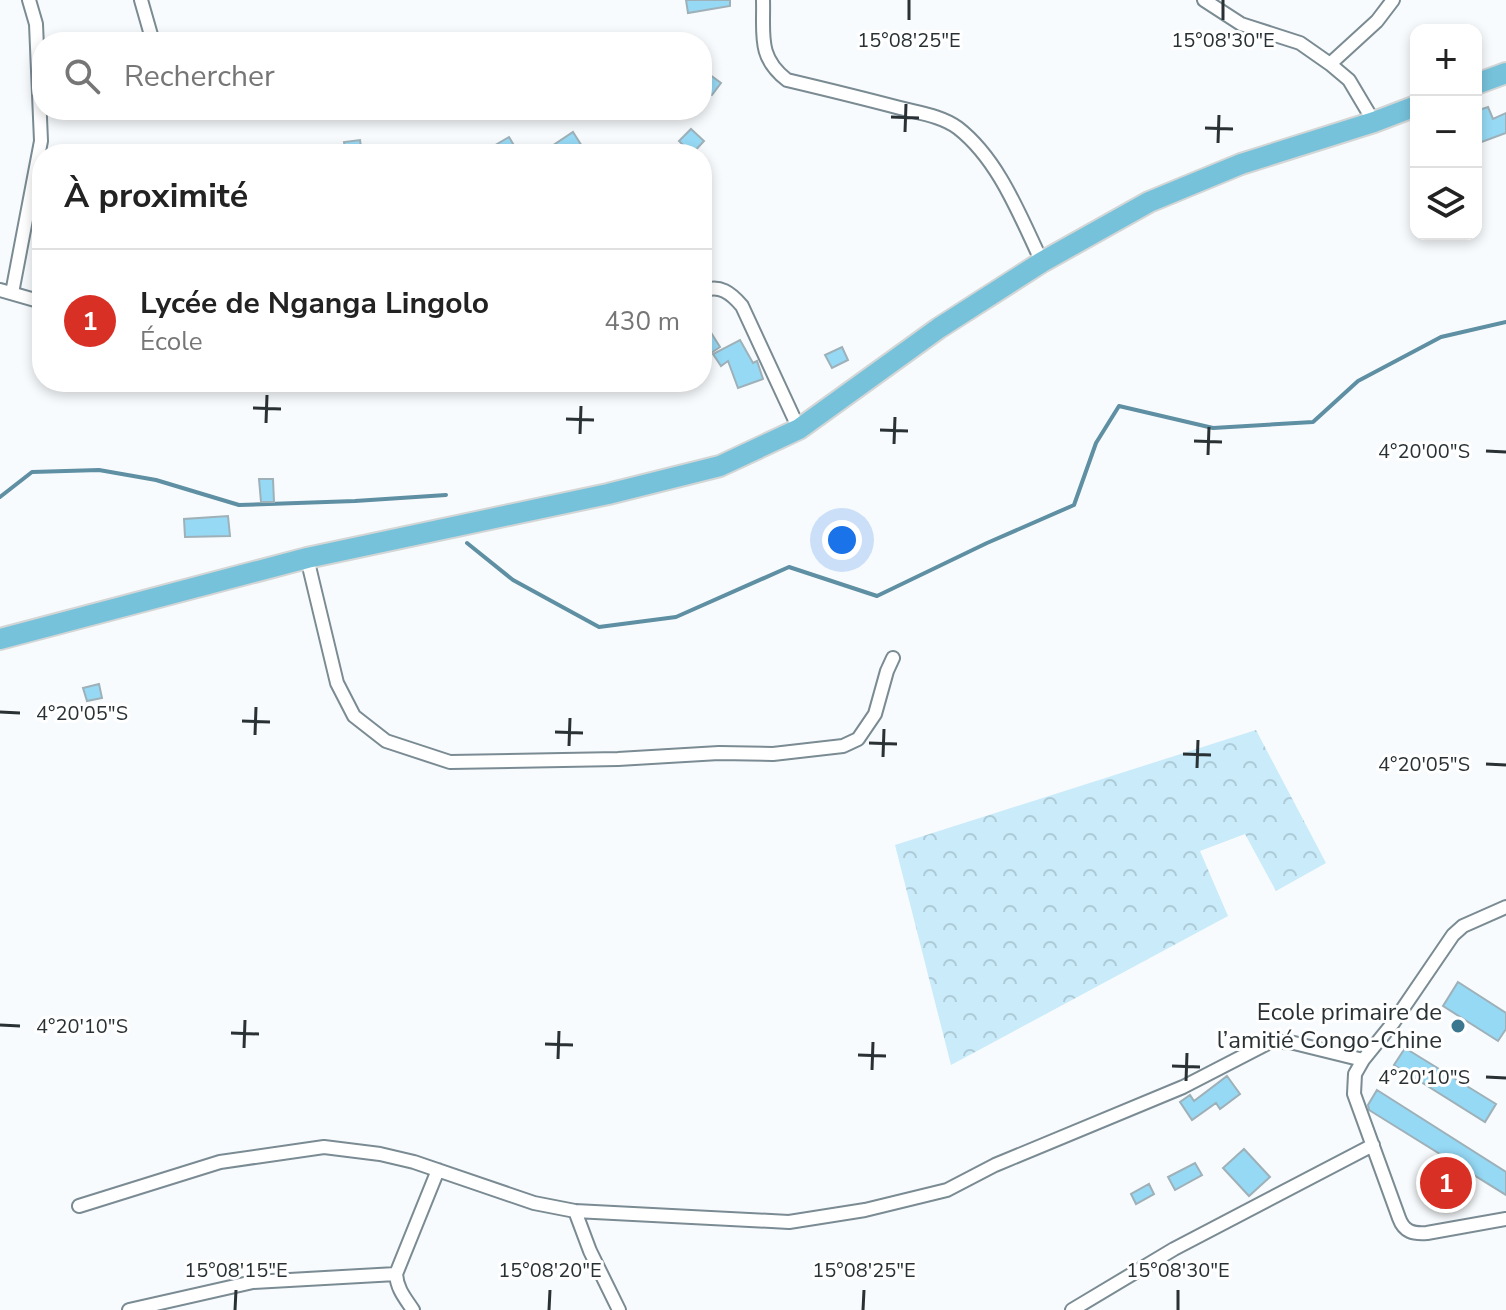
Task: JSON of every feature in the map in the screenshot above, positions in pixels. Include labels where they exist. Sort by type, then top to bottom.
[{"type":"main road","points":[[1482,82],[1506,73]]},
{"type":"main road","points":[[0,639],[307,558],[608,494],[720,466],[799,429],[939,328],[1042,262],[1149,202],[1241,164],[1410,108]]},
{"type":"street","points":[[29,0],[36,32]]},
{"type":"street","points":[[141,0],[150,32]]},
{"type":"street","points":[[763,0],[765,51],[768,62],[777,72],[787,80],[910,110],[955,125],[971,139],[991,165],[1042,262]]},
{"type":"street","points":[[1204,0],[1241,24],[1300,43],[1330,64],[1349,80],[1374,122]]},
{"type":"street","points":[[1330,64],[1377,21],[1393,0]]},
{"type":"street","points":[[40,120],[40,144]]},
{"type":"street","points":[[32,180],[6,292],[32,299]]},
{"type":"street","points":[[712,289],[722,288],[742,306],[799,429]]},
{"type":"street","points":[[307,558],[337,683],[354,716],[386,741],[450,762],[773,754],[843,746],[858,739],[875,714],[893,658]]},
{"type":"street","points":[[1506,907],[1463,926],[1453,935],[1393,1023],[1363,1060],[1355,1074],[1354,1094],[1402,1225],[1408,1232],[1427,1233],[1506,1219]]},
{"type":"street","points":[[79,1206],[220,1162],[324,1147],[414,1162],[534,1203],[575,1211],[789,1222],[865,1210],[947,1190],[995,1165],[1183,1087],[1272,1041],[1294,1043],[1363,1060]]},
{"type":"street","points":[[1072,1310],[1174,1249],[1373,1145]]},
{"type":"street","points":[[413,1310],[401,1292],[396,1274],[438,1170]]},
{"type":"street","points":[[575,1211],[590,1251],[619,1310]]},
{"type":"street","points":[[129,1310],[253,1282],[396,1274]]},
{"type":"green space","points":[[1256,730],[1326,863],[1276,891],[1245,834],[1200,851],[1228,916],[951,1065],[895,845]]},
{"type":"building","points":[[686,0],[730,0],[730,6],[688,13]]},
{"type":"building","points":[[712,76],[721,83],[712,95]]},
{"type":"building","points":[[1488,107],[1493,119],[1506,113],[1506,133],[1482,142],[1482,109]]},
{"type":"building","points":[[691,129],[704,141],[701,144],[682,144],[679,141]]},
{"type":"building","points":[[573,132],[581,144],[555,144]]},
{"type":"building","points":[[509,137],[513,144],[497,144]]},
{"type":"building","points":[[360,140],[361,144],[344,144]]},
{"type":"building","points":[[712,334],[720,347],[712,352]]},
{"type":"building","points":[[740,340],[753,363],[757,361],[763,379],[738,388],[728,361],[721,366],[713,354]]},
{"type":"building","points":[[842,347],[848,360],[832,368],[825,355]]},
{"type":"building","points":[[259,479],[273,479],[274,502],[261,502]]},
{"type":"building","points":[[228,516],[230,536],[185,537],[184,519]]},
{"type":"building","points":[[99,684],[102,698],[87,701],[83,688]]},
{"type":"building","points":[[1458,982],[1506,1013],[1506,1029],[1498,1041],[1443,1006]]},
{"type":"building","points":[[1405,1048],[1496,1104],[1485,1122],[1394,1065]]},
{"type":"building","points":[[1227,1076],[1240,1094],[1220,1109],[1216,1103],[1192,1120],[1180,1102],[1190,1095],[1194,1101]]},
{"type":"building","points":[[1377,1090],[1506,1172],[1506,1195],[1369,1110],[1368,1105]]},
{"type":"building","points":[[1244,1149],[1270,1177],[1249,1196],[1223,1168]]},
{"type":"building","points":[[1195,1163],[1202,1175],[1175,1190],[1168,1177]]},
{"type":"building","points":[[1149,1184],[1154,1194],[1136,1204],[1131,1194]]},
{"type":"waterway","points":[[467,543],[513,580],[599,627],[676,617],[789,567],[877,596],[1074,505],[1096,443],[1119,406],[1213,428],[1313,422],[1358,381],[1441,337],[1506,322]]},
{"type":"waterway","points":[[0,497],[32,472],[99,470],[156,480],[239,505],[446,495]]},
{"type":"place","name":"Ecole primaire de l’amitié Congo-Chine","points":[[1458,1026]]},
{"type":"place","name":"Lycée de Nganga Lingolo","points":[[1446,1183]]}]
